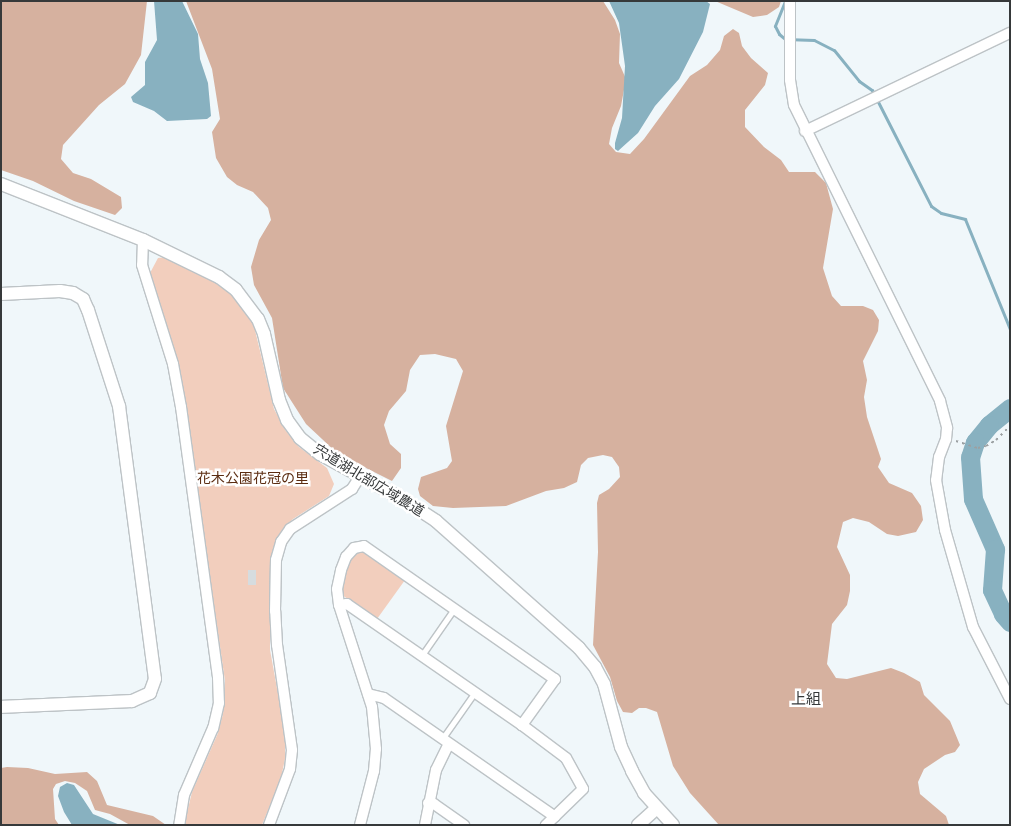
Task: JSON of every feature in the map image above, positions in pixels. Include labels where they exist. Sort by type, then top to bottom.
[{"type":"street","points":[[790,1],[790,80],[794,105],[805,131],[884,285],[945,415],[946,439],[939,457],[936,480],[944,530],[973,627],[1010,699]]},
{"type":"street","points":[[805,131],[1010,33]]},
{"type":"street","name":"宍道湖北部広域農道","points":[[1,184],[143,240],[219,277],[236,290],[250,305],[264,334],[279,400],[287,420],[300,438],[320,454],[404,500],[436,521],[579,648],[595,667],[604,684],[621,746],[628,763],[644,792],[673,825]]},
{"type":"street","points":[[143,240],[142,265],[173,364],[181,407],[218,677],[219,702],[213,728],[184,795],[179,825]]},
{"type":"street","points":[[1,294],[60,291],[73,293],[83,298],[119,406],[155,679],[150,693],[132,701],[1,707]]},
{"type":"street","points":[[269,825],[290,769],[292,750],[277,645],[275,611],[276,560],[281,542],[290,529],[352,489],[360,476]]},
{"type":"street","points":[[360,825],[374,771],[376,748],[372,707],[339,605],[337,589],[346,557],[354,548],[364,546],[555,679],[522,724]]},
{"type":"street","points":[[339,605],[348,604],[522,724],[566,758],[583,786],[581,793],[546,825]]},
{"type":"street","points":[[368,694],[384,698],[555,817]]},
{"type":"street","points":[[424,825],[436,770],[445,742]]},
{"type":"street","points":[[428,803],[434,804],[464,825]]},
{"type":"street","points":[[638,825],[657,808]]},
{"type":"lane","points":[[422,656],[454,608]]},
{"type":"lane","points":[[445,742],[475,692]]},
{"type":"path","points":[[966,444],[978,448],[986,446],[996,440],[1010,426]]},
{"type":"green space","name":"花木公園花冠の里","points":[[167,257],[215,281],[230,292],[245,309],[254,326],[274,409],[286,431],[299,447],[327,468],[334,484],[329,496],[293,519],[282,530],[276,540],[271,556],[270,650],[285,732],[285,759],[281,778],[262,825],[184,825],[192,792],[218,733],[223,714],[225,681],[182,384],[150,273],[158,258]]},
{"type":"green space","points":[[360,550],[405,580],[377,619],[342,595],[344,572],[348,562]]},
{"type":"shaded area","points":[[1,1],[147,1],[141,55],[125,84],[99,105],[63,145],[61,159],[73,173],[91,179],[121,197],[122,208],[115,215],[74,201],[33,181],[1,170]]},
{"type":"shaded area","points":[[186,1],[603,1],[615,20],[620,34],[619,63],[626,79],[621,106],[612,128],[609,144],[616,152],[630,154],[644,139],[690,76],[707,65],[720,50],[724,36],[733,29],[739,33],[742,46],[751,58],[768,73],[765,85],[745,110],[745,127],[764,147],[781,160],[789,172],[815,172],[826,183],[833,209],[823,268],[832,296],[841,306],[863,306],[873,310],[879,320],[878,331],[863,361],[867,380],[864,397],[867,417],[881,459],[878,467],[889,483],[912,493],[921,506],[923,520],[916,532],[898,536],[887,534],[869,522],[853,518],[843,522],[837,547],[850,575],[850,591],[847,605],[832,624],[827,664],[836,678],[847,679],[891,668],[904,673],[920,682],[924,695],[950,721],[960,745],[955,752],[945,755],[924,769],[918,782],[920,794],[946,816],[949,825],[719,825],[690,793],[673,766],[657,712],[646,708],[639,708],[632,713],[623,712],[617,701],[610,677],[593,645],[598,552],[597,503],[599,495],[609,489],[620,477],[619,467],[612,457],[603,455],[588,458],[581,465],[577,482],[564,488],[546,491],[506,506],[453,508],[433,506],[420,496],[418,489],[421,477],[447,468],[452,461],[446,426],[463,371],[456,359],[435,354],[420,355],[410,370],[406,391],[389,411],[384,425],[390,444],[401,454],[401,468],[392,481],[338,454],[306,424],[283,388],[272,318],[254,285],[251,267],[259,240],[271,220],[268,208],[253,192],[237,185],[227,177],[216,158],[212,132],[220,119],[212,69]]},
{"type":"shaded area","points":[[715,1],[781,1],[779,7],[767,15],[753,17]]},
{"type":"shaded area","points":[[1,768],[28,768],[55,774],[87,772],[97,781],[107,805],[153,816],[166,825],[130,825],[110,814],[95,810],[87,791],[75,783],[65,781],[56,784],[53,789],[55,819],[59,825],[1,825]]},
{"type":"water","points":[[154,1],[182,1],[198,34],[200,59],[208,83],[211,116],[207,119],[167,121],[154,111],[133,102],[131,97],[145,85],[145,62],[157,40]]},
{"type":"water","points":[[609,1],[706,1],[710,4],[703,32],[679,79],[655,106],[638,133],[618,151],[615,149],[615,143],[622,118],[625,66],[619,23]]},
{"type":"water","points":[[67,783],[74,785],[93,814],[120,825],[72,825],[64,812],[58,796],[60,787]]},
{"type":"building","points":[[248,570],[256,570],[256,585],[248,585]]},
{"type":"waterway","points":[[785,1],[775,26],[779,34],[785,39],[814,40],[834,50],[859,81],[872,90],[931,206],[941,213],[965,219],[1010,329]]},
{"type":"waterway","points":[[1010,408],[989,425],[975,442],[970,457],[973,499],[995,549],[992,590],[1003,614],[1010,622]]},
{"type":"district","name":"上組","points":[[806,699]]}]
